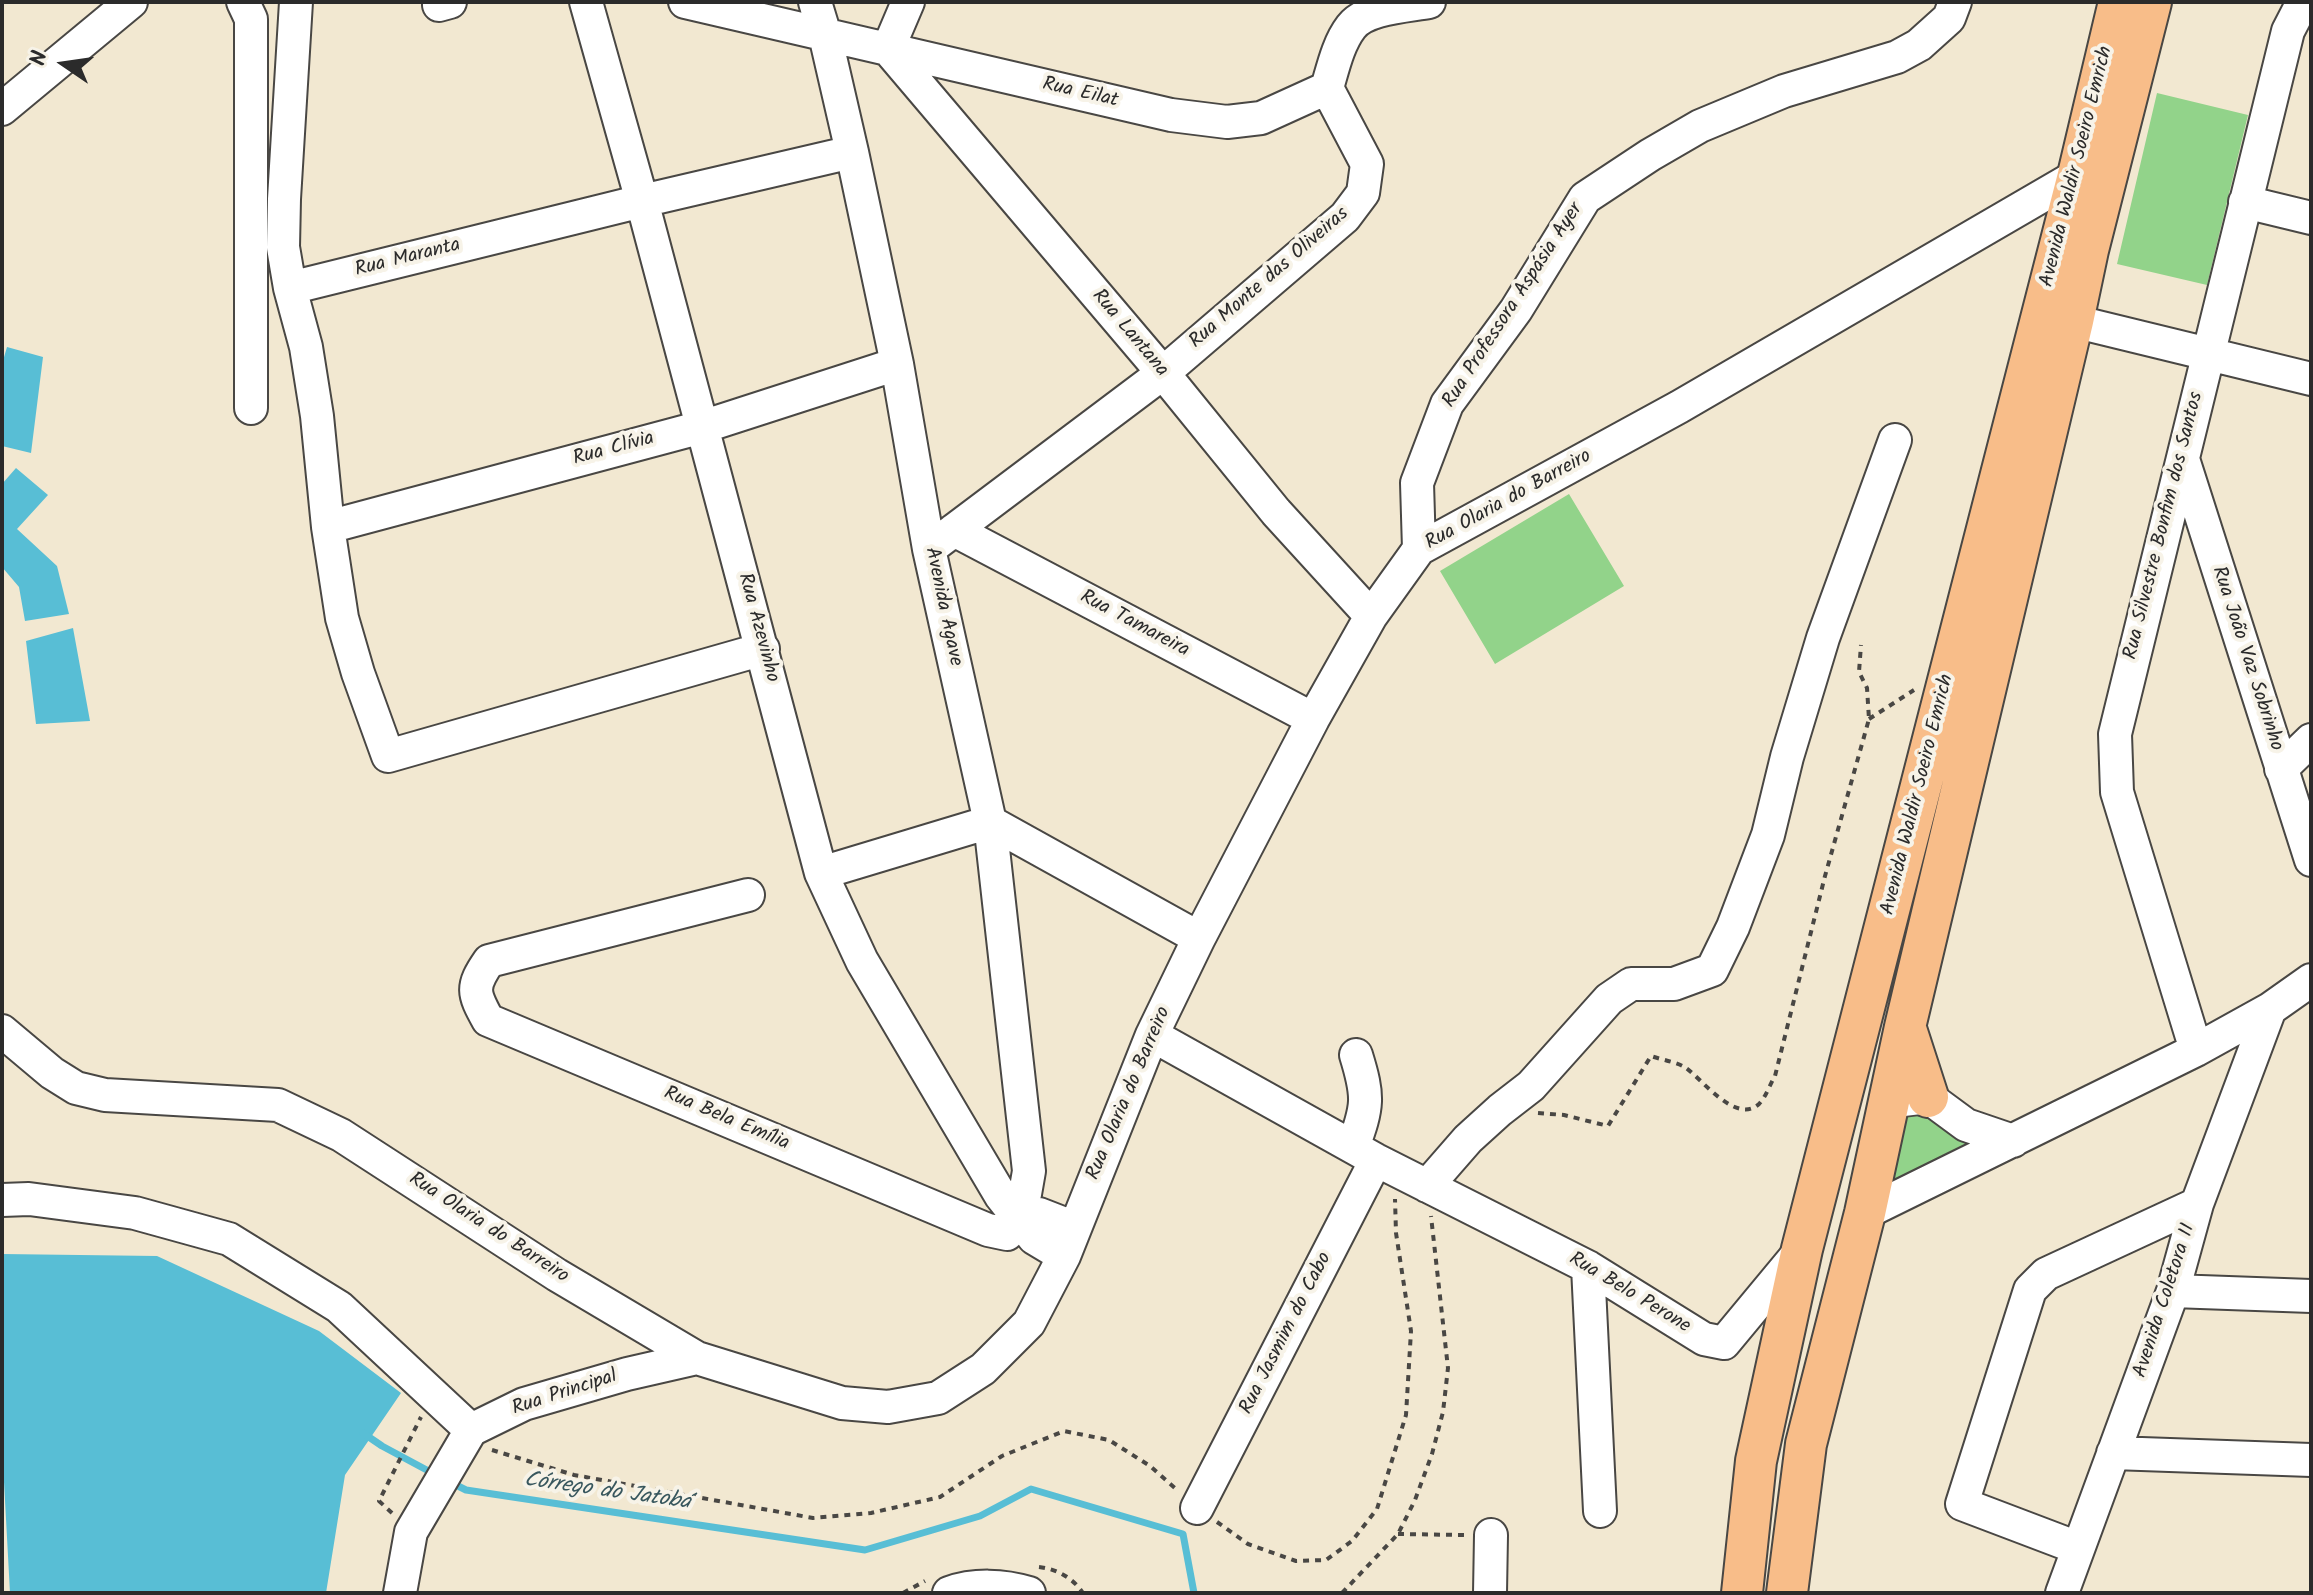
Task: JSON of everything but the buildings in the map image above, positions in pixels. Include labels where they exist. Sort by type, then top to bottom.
[{"type":"main road","name":"Avenida Waldir Soeiro Emrich","points":[[1787,1593],[1806,1444],[1865,1213],[1905,1027],[2088,250],[2092,176],[2119,2]]},
{"type":"main road","name":"Avenida Waldir Soeiro Emrich","points":[[1742,1593],[1756,1461],[1802,1249],[2092,176],[2151,2]]},
{"type":"main road","points":[[1905,1027],[1928,1097]]},
{"type":"main road","points":[[1865,1213],[1834,1129],[1888,1104]]},
{"type":"street","points":[[2,109],[131,2]]},
{"type":"street","points":[[243,2],[251,19],[251,408]]},
{"type":"street","points":[[296,2],[283,247],[306,347],[317,416],[328,527],[342,618],[388,756],[763,649]]},
{"type":"street","name":"Rua Azevinho","points":[[586,2],[821,873],[862,961],[994,1185],[1016,1216]]},
{"type":"street","name":"Rua Eilat","points":[[685,2],[1171,115],[1227,122],[1261,118],[1327,88]]},
{"type":"street","name":"Avenida Agave","points":[[815,2],[852,152],[897,364],[941,540],[990,822],[1029,1171],[1028,1184],[1016,1216]]},
{"type":"street","points":[[888,49],[908,2]]},
{"type":"street","points":[[1327,88],[1340,48],[1352,25],[1376,12],[1429,2]]},
{"type":"street","name":"Rua Professora Aspásia Ayer","points":[[1419,549],[1417,483],[1447,404],[1516,310],[1585,198],[1700,126],[1784,91],[1897,57],[1919,45],[1949,18],[1955,2]]},
{"type":"street","name":"Rua Silvestre Bonfim dos Santos","points":[[2196,1050],[2117,792],[2115,734],[2245,202],[2299,34],[2303,2]]},
{"type":"street","name":"Rua Lantana","points":[[888,49],[1163,373],[1276,512],[1371,616]]},
{"type":"street","name":"Rua Monte das Oliveiras","points":[[941,540],[1163,373],[1345,217],[1363,193],[1367,164],[1327,88]]},
{"type":"street","name":"Rua Maranta","points":[[290,288],[852,152]]},
{"type":"street","name":"Rua Olaria do Barreiro","points":[[2,1031],[52,1073],[76,1088],[105,1095],[278,1105],[291,1111],[341,1135],[557,1275],[697,1358],[842,1403],[888,1407],[938,1398],[983,1369],[1029,1323],[1069,1242],[1152,1035],[1199,938],[1313,719],[1371,616],[1419,549],[2092,176]]},
{"type":"street","points":[[2245,202],[2311,218]]},
{"type":"street","points":[[2073,321],[2311,379]]},
{"type":"street","name":"Rua Clívia","points":[[328,527],[702,427],[897,364]]},
{"type":"street","points":[[1427,1186],[1468,1139],[1531,1086],[1609,999],[1631,984],[1674,984],[1712,970],[1733,927],[1768,835],[1787,757],[1823,638],[1895,440]]},
{"type":"street","name":"Rua João Vaz Sobrinho","points":[[2183,458],[2311,860]]},
{"type":"street","name":"Rua Tamareira","points":[[941,540],[1313,719]]},
{"type":"street","points":[[2281,769],[2311,740]]},
{"type":"street","points":[[821,873],[990,822],[1199,938]]},
{"type":"street","name":"Rua Bela Emília","points":[[748,895],[489,961],[476,979],[476,999],[488,1020],[988,1230],[1007,1234],[1016,1216]]},
{"type":"street","points":[[1865,1213],[2196,1050],[2270,1009],[2311,980]]},
{"type":"street","name":"Avenida Coletora II","points":[[2062,1593],[2173,1291],[2197,1204],[2270,1009]]},
{"type":"street","name":"Rua Belo Perone","points":[[1152,1035],[1375,1159],[1588,1267],[1704,1339],[1724,1343],[1802,1249]]},
{"type":"street","name":"Rua Jasmim do Cabo","points":[[1197,1508],[1375,1159],[1365,1087],[1356,1055]]},
{"type":"street","points":[[1888,1104],[1928,1097],[1966,1125],[2013,1141]]},
{"type":"street","points":[[2,1200],[29,1199],[135,1213],[229,1239],[339,1307],[433,1394],[465,1440],[413,1529],[400,1593]]},
{"type":"street","points":[[2078,1548],[1962,1504],[2030,1290],[2046,1274],[2197,1204]]},
{"type":"street","points":[[1016,1216],[1039,1214],[1069,1242]]},
{"type":"street","points":[[1588,1267],[1600,1511]]},
{"type":"street","points":[[2173,1291],[2311,1296]]},
{"type":"street","name":"Rua Principal","points":[[465,1440],[524,1404],[627,1374],[697,1358]]},
{"type":"street","points":[[2113,1453],[2311,1460]]},
{"type":"street","points":[[1490,1593],[1491,1535]]},
{"type":"street","points":[[949,1593],[965,1587],[995,1587],[1029,1593]]},
{"type":"path","points":[[1500,1110],[1564,1115],[1608,1126],[1651,1056],[1686,1068],[1712,1094],[1737,1108],[1759,1104],[1775,1076],[1825,876],[1869,719],[1867,688],[1859,672],[1861,645]]},
{"type":"path","points":[[465,1440],[574,1475],[813,1518],[871,1513],[940,1497],[1002,1456],[1064,1431],[1109,1440],[1150,1466],[1197,1508],[1248,1544],[1296,1561],[1326,1560],[1352,1541],[1377,1509],[1406,1415],[1411,1331],[1396,1233],[1375,1159]]},
{"type":"path","points":[[1342,1593],[1398,1534],[1432,1454],[1443,1412],[1448,1368],[1427,1186]]},
{"type":"path","points":[[413,1529],[379,1501],[433,1394]]},
{"type":"path","points":[[1398,1534],[1491,1535]]},
{"type":"green space","points":[[2157,93],[2248,115],[2207,285],[2117,264]]},
{"type":"green space","points":[[1569,494],[1624,586],[1495,664],[1440,571]]},
{"type":"green space","points":[[1922,1107],[1984,1142],[1882,1188],[1895,1111]]},
{"type":"water","points":[[7,347],[43,357],[31,453],[2,446],[2,364]]},
{"type":"water","points":[[16,468],[48,495],[17,529],[57,566],[69,614],[25,621],[19,587],[2,567],[2,484]]},
{"type":"water","points":[[73,628],[90,721],[36,724],[26,641]]},
{"type":"water","points":[[2,1254],[157,1256],[319,1331],[401,1393],[345,1475],[326,1593],[10,1593],[2,1445]]},
{"type":"waterway","name":"Córrego do Jatobá","points":[[363,1433],[436,1475]]},
{"type":"waterway","name":"Córrego do Jatobá","points":[[450,1482],[466,1490],[865,1550],[980,1516],[1031,1489],[1183,1534],[1194,1593]]}]
